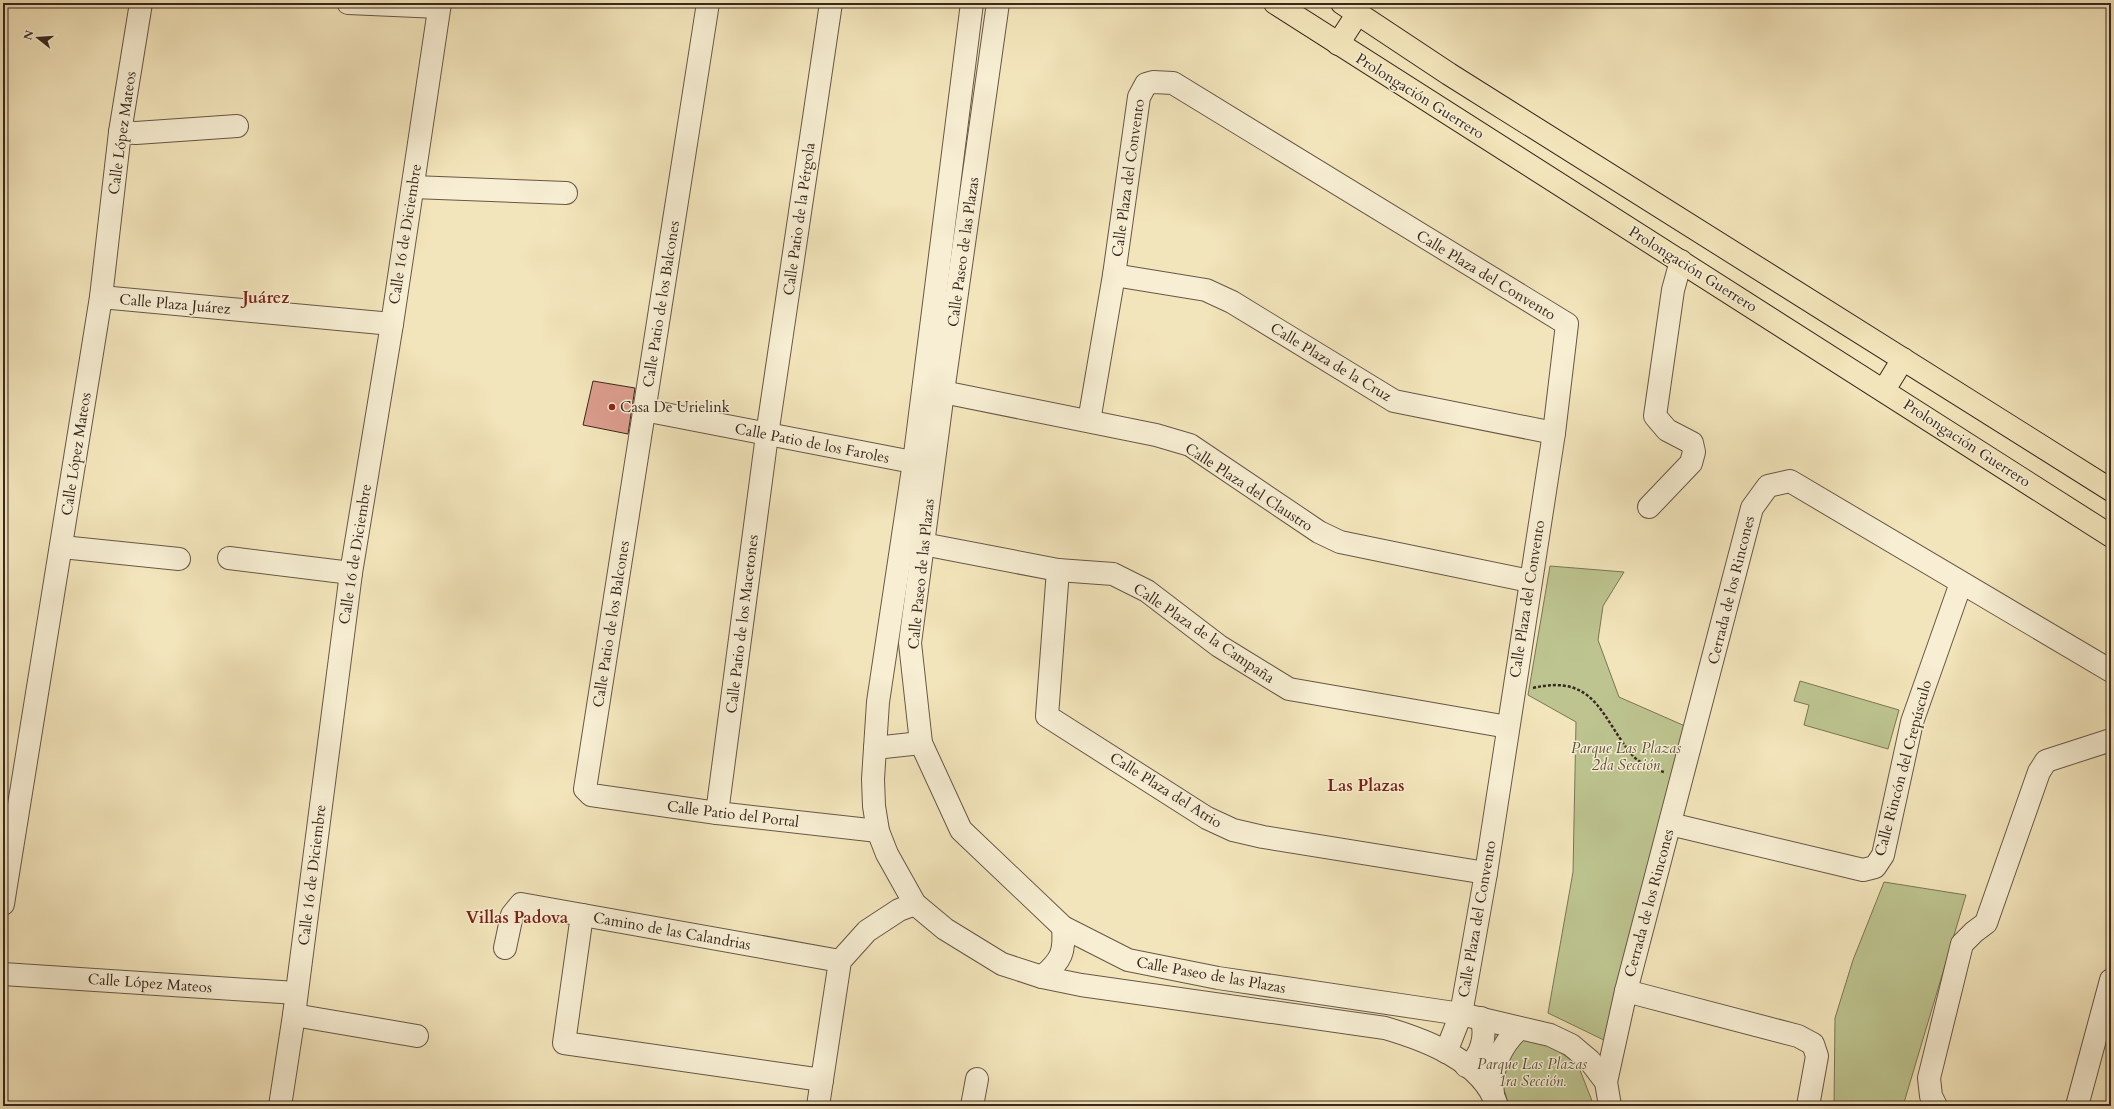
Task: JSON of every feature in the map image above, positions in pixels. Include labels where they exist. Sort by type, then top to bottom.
[{"type":"main road","name":"Prolongación Guerrero","points":[[1275,3],[2111,536]]},
{"type":"main road","points":[[1338,44],[1350,8],[1449,74],[2111,490]]},
{"type":"main road","points":[[1884,390],[1903,360]]},
{"type":"street","name":"Calle López Mateos","points":[[3,904],[62,547],[101,297],[120,132],[142,3]]},
{"type":"street","points":[[348,3],[439,5]]},
{"type":"street","name":"Calle Patio de los Balcones","points":[[588,793],[585,789],[708,3]]},
{"type":"street","name":"Calle Patio de la Pérgola","points":[[767,435],[831,3]]},
{"type":"street","name":"Calle Paseo de las Plazas","points":[[972,3],[923,464],[878,702],[873,779],[874,806],[878,831],[893,867],[915,904],[945,928],[1002,964],[1042,977],[1081,985],[1385,1028],[1411,1036],[1446,1052],[1466,1066],[1495,1100]]},
{"type":"street","name":"Calle Paseo de las Plazas","points":[[998,3],[943,392],[923,464],[923,544],[910,643],[922,743],[960,830],[1063,927],[1128,960],[1218,978],[1471,1016],[1550,1035],[1571,1045],[1590,1061],[1606,1082],[1610,1106]]},
{"type":"street","name":"Calle 16 de Diciembre","points":[[280,1106],[294,1015],[350,573],[392,324],[439,5]]},
{"type":"street","name":"Calle Plaza del Convento","points":[[1089,421],[1114,275],[1139,96],[1146,84],[1153,82],[1173,83],[1567,324],[1554,433],[1486,873],[1471,1016],[1446,1052]]},
{"type":"street","points":[[120,132],[144,133],[237,126]]},
{"type":"street","points":[[413,187],[566,193]]},
{"type":"street","points":[[1649,507],[1691,463],[1694,452],[1692,443],[1667,430],[1655,416],[1673,290],[1681,261]]},
{"type":"street","name":"Calle Plaza de la Cruz","points":[[1114,275],[1206,290],[1232,302],[1394,401],[1554,433]]},
{"type":"street","name":"Calle Plaza Juárez","points":[[101,297],[392,324]]},
{"type":"street","name":"Calle Plaza del Claustro","points":[[943,392],[1156,435],[1190,445],[1319,532],[1340,542],[1530,581]]},
{"type":"street","name":"Calle Patio de los Faroles","points":[[644,410],[923,464]]},
{"type":"street","name":"Calle Patio de los Macetones","points":[[717,813],[767,435]]},
{"type":"street","name":"Cerrada de los Rincones","points":[[1606,1082],[1626,991],[1752,508],[1768,486],[1790,481],[2111,671]]},
{"type":"street","name":"Calle Plaza de la Campaña","points":[[923,544],[1058,570],[1113,574],[1147,591],[1219,646],[1289,689],[1508,727]]},
{"type":"street","points":[[62,547],[179,559]]},
{"type":"street","points":[[229,558],[350,573]]},
{"type":"street","name":"Calle Plaza del Atrio","points":[[1058,570],[1047,716],[1207,818],[1232,830],[1270,838],[1486,873]]},
{"type":"street","name":"Calle Rincón del Crepúsculo","points":[[1670,824],[1863,870],[1875,867],[1883,855],[1912,722],[1961,583]]},
{"type":"street","points":[[1936,1106],[1931,1096],[1929,1078],[1962,944],[1974,932],[1986,924],[2039,772],[2046,761],[2111,740]]},
{"type":"street","points":[[875,748],[922,743]]},
{"type":"street","name":"Calle Patio del Portal","points":[[588,793],[591,795],[717,813],[878,831]]},
{"type":"street","points":[[505,948],[512,914],[521,904],[582,915]]},
{"type":"street","points":[[818,1106],[840,961],[867,931],[894,913],[915,904]]},
{"type":"street","name":"Camino de las Calandrias","points":[[822,1080],[564,1043],[582,915],[840,961]]},
{"type":"street","points":[[1042,977],[1055,966],[1061,956],[1064,945],[1063,927]]},
{"type":"street","name":"Calle López Mateos","points":[[3,974],[296,993]]},
{"type":"street","points":[[2077,1106],[2111,980]]},
{"type":"street","points":[[1626,991],[1798,1036],[1813,1044],[1818,1056],[1808,1106]]},
{"type":"street","points":[[294,1015],[417,1036]]},
{"type":"street","points":[[1466,1066],[1474,1061],[1480,1050],[1484,1034],[1471,1016]]},
{"type":"street","points":[[1495,1100],[1493,1076],[1497,1060],[1508,1039],[1519,1028]]},
{"type":"street","points":[[972,1106],[977,1079]]},
{"type":"path","points":[[1513,693],[1555,684],[1580,689],[1602,711],[1635,758],[1654,769],[1682,778]]},
{"type":"green space","name":"Parque Las Plazas 2da Sección","points":[[1550,566],[1624,572],[1603,606],[1598,640],[1619,697],[1685,726],[1610,1043],[1548,1013],[1573,872],[1576,722],[1528,695]]},
{"type":"green space","points":[[1800,681],[1899,710],[1888,749],[1804,725],[1809,705],[1794,701]]},
{"type":"green space","points":[[1884,882],[1966,895],[1903,1106],[1834,1106],[1835,1018],[1853,960]]},
{"type":"green space","name":"Parque Las Plazas 1ra Sección.","points":[[1477,1024],[1546,1042],[1578,1065],[1594,1106],[1509,1106],[1505,1092],[1466,1056]]},
{"type":"building","name":"Casa De Urielink","points":[[593,381],[635,388],[628,434],[583,425]]},
{"type":"place","name":"Casa De Urielink","points":[[612,407]]},
{"type":"district","name":"Juárez","points":[[266,297]]},
{"type":"district","name":"Las Plazas","points":[[1366,785]]},
{"type":"district","name":"Villas Padova","points":[[517,917]]}]
